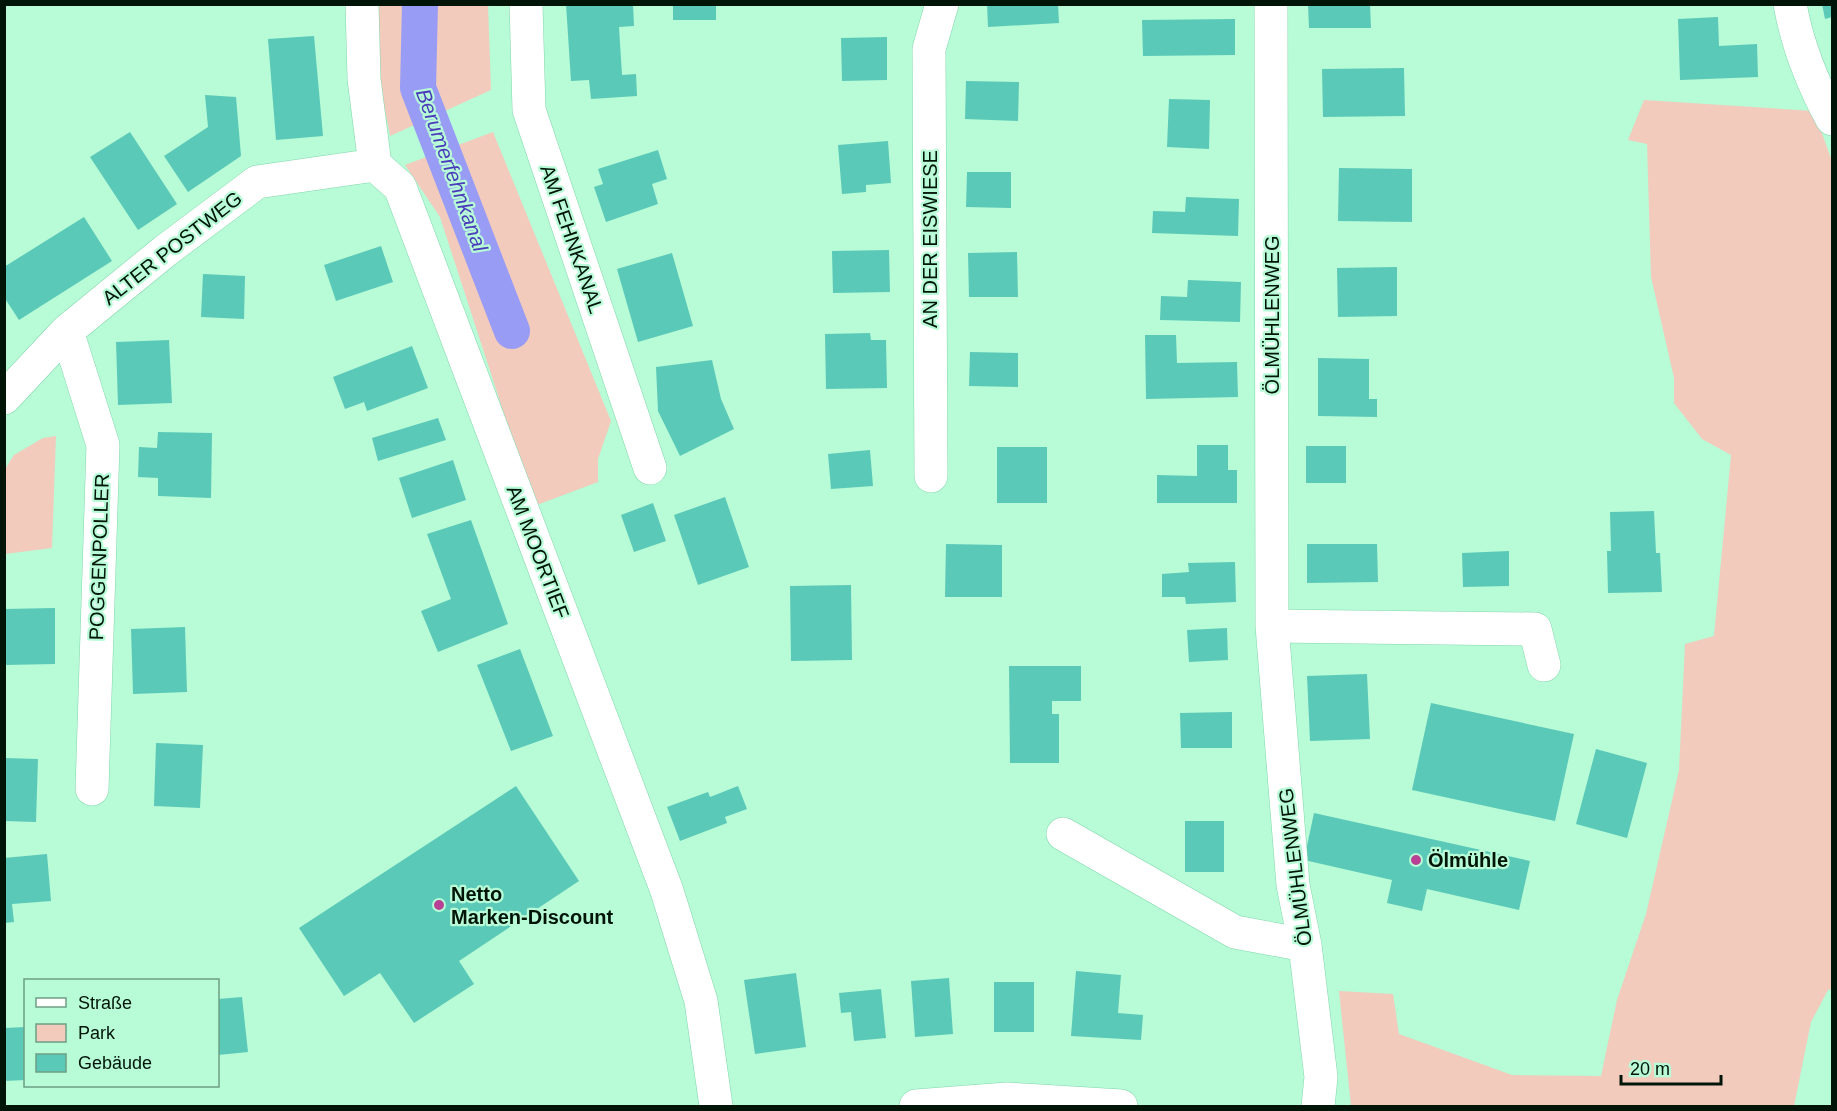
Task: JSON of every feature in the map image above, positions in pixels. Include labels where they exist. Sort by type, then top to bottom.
[{"type":"street","points":[[362,4],[364,79],[375,165]]},
{"type":"street","name":"AM FEHNKANAL","points":[[526,4],[529,110],[650,468]]},
{"type":"street","name":"AN DER EISWIESE","points":[[931,476],[929,49],[942,4]]},
{"type":"street","name":"ÖLMÜHLENWEG","points":[[1271,4],[1272,626],[1293,885],[1305,945],[1321,1077],[1318,1107]]},
{"type":"street","points":[[1790,4],[1793,24],[1821,98],[1833,119]]},
{"type":"street","name":"ALTER POSTWEG","points":[[4,398],[67,331],[165,251],[257,182],[375,165]]},
{"type":"street","name":"AM MOORTIEF","points":[[375,165],[400,187],[667,891],[701,1001],[716,1107]]},
{"type":"street","name":"POGGENPOLLER","points":[[67,331],[103,445],[92,789]]},
{"type":"street","points":[[1272,626],[1534,629],[1544,665]]},
{"type":"street","points":[[1063,834],[1235,932],[1305,945]]},
{"type":"street","points":[[916,1107],[1007,1099],[1120,1107]]},
{"type":"green space","points":[[378,5],[488,5],[491,90],[390,136],[376,63]]},
{"type":"green space","points":[[1644,100],[1814,111],[1832,161],[1832,989],[1828,990],[1811,1022],[1794,1106],[1351,1106],[1339,991],[1393,994],[1399,1034],[1512,1075],[1601,1076],[1617,1000],[1646,914],[1679,770],[1685,644],[1714,636],[1731,455],[1702,439],[1674,403],[1674,378],[1651,277],[1647,144],[1628,140]]},
{"type":"green space","points":[[493,132],[611,421],[598,459],[598,482],[534,506],[440,217],[405,165]]},
{"type":"green space","points":[[56,436],[52,548],[5,554],[5,469],[14,455],[43,438]]},
{"type":"building","points":[[566,4],[633,4],[634,26],[619,27],[622,75],[636,74],[637,96],[591,99],[589,80],[571,81]]},
{"type":"building","points":[[673,4],[716,4],[716,20],[673,20]]},
{"type":"building","points":[[987,4],[1058,4],[1059,23],[988,27]]},
{"type":"building","points":[[1308,4],[1370,4],[1371,28],[1309,28]]},
{"type":"building","points":[[1822,4],[1832,4],[1832,17],[1825,19]]},
{"type":"building","points":[[1718,17],[1719,46],[1757,44],[1758,77],[1680,80],[1678,19]]},
{"type":"building","points":[[1235,19],[1235,55],[1143,56],[1142,20]]},
{"type":"building","points":[[314,36],[323,136],[276,140],[268,39]]},
{"type":"building","points":[[887,37],[887,80],[842,81],[841,38]]},
{"type":"building","points":[[1404,68],[1405,116],[1323,117],[1322,69]]},
{"type":"building","points":[[966,81],[1019,82],[1018,121],[965,119]]},
{"type":"building","points":[[205,95],[236,97],[241,156],[188,192],[164,156],[208,127]]},
{"type":"building","points":[[1169,99],[1210,100],[1209,149],[1167,147]]},
{"type":"building","points":[[130,132],[177,204],[138,230],[90,157]]},
{"type":"building","points":[[888,141],[891,183],[866,185],[866,192],[842,194],[838,145]]},
{"type":"building","points":[[658,150],[667,179],[652,184],[658,204],[606,222],[594,187],[603,184],[598,169]]},
{"type":"building","points":[[1339,168],[1412,169],[1412,222],[1338,221]]},
{"type":"building","points":[[967,172],[1011,172],[1011,208],[966,207]]},
{"type":"building","points":[[1186,197],[1239,199],[1238,236],[1152,233],[1153,211],[1185,212]]},
{"type":"building","points":[[84,217],[112,261],[19,320],[4,297],[4,267]]},
{"type":"building","points":[[381,246],[393,282],[336,301],[324,265]]},
{"type":"building","points":[[889,250],[890,292],[833,293],[832,251]]},
{"type":"building","points":[[1017,252],[1018,297],[969,297],[968,253]]},
{"type":"building","points":[[672,253],[693,326],[638,342],[617,269]]},
{"type":"building","points":[[1397,267],[1397,316],[1338,317],[1337,268]]},
{"type":"building","points":[[203,274],[245,276],[244,319],[201,317]]},
{"type":"building","points":[[1188,280],[1241,282],[1240,322],[1160,320],[1161,296],[1187,297]]},
{"type":"building","points":[[870,333],[871,340],[886,340],[887,388],[826,389],[825,334]]},
{"type":"building","points":[[1145,335],[1176,335],[1177,363],[1237,362],[1238,397],[1146,399]]},
{"type":"building","points":[[169,340],[172,403],[118,405],[116,342]]},
{"type":"building","points":[[412,346],[428,388],[367,411],[364,402],[345,409],[333,377]]},
{"type":"building","points":[[970,352],[1018,353],[1018,387],[969,386]]},
{"type":"building","points":[[1318,358],[1369,359],[1369,399],[1377,399],[1377,417],[1318,416]]},
{"type":"building","points":[[712,360],[721,399],[734,429],[680,456],[658,411],[656,367]]},
{"type":"building","points":[[438,418],[446,440],[378,461],[372,438]]},
{"type":"building","points":[[158,432],[212,433],[211,498],[158,496],[158,478],[138,477],[139,447],[157,448]]},
{"type":"building","points":[[1197,445],[1228,445],[1228,470],[1237,470],[1237,503],[1157,503],[1157,475],[1197,476]]},
{"type":"building","points":[[1306,446],[1346,446],[1346,483],[1306,483]]},
{"type":"building","points":[[997,447],[1047,447],[1047,503],[997,503]]},
{"type":"building","points":[[870,450],[873,486],[831,489],[828,454]]},
{"type":"building","points":[[453,460],[466,500],[412,518],[399,478]]},
{"type":"building","points":[[725,497],[749,567],[698,585],[674,515]]},
{"type":"building","points":[[653,503],[666,541],[634,552],[621,515]]},
{"type":"building","points":[[1654,511],[1656,553],[1660,553],[1662,592],[1608,593],[1607,551],[1611,551],[1610,512]]},
{"type":"building","points":[[471,520],[508,624],[438,652],[421,611],[451,599],[427,534]]},
{"type":"building","points":[[946,544],[1002,545],[1002,597],[945,597]]},
{"type":"building","points":[[1307,544],[1377,544],[1378,582],[1307,583]]},
{"type":"building","points":[[1509,551],[1509,586],[1463,587],[1462,553]]},
{"type":"building","points":[[1235,562],[1236,602],[1186,604],[1185,597],[1162,597],[1162,574],[1189,572],[1188,563]]},
{"type":"building","points":[[851,585],[852,660],[791,661],[790,586]]},
{"type":"building","points":[[55,608],[55,664],[4,665],[4,609]]},
{"type":"building","points":[[185,627],[187,692],[133,694],[131,629]]},
{"type":"building","points":[[1227,628],[1228,660],[1189,662],[1187,630]]},
{"type":"building","points":[[520,649],[553,736],[511,751],[477,665]]},
{"type":"building","points":[[1009,666],[1081,666],[1081,701],[1052,701],[1052,714],[1059,714],[1059,763],[1010,763]]},
{"type":"building","points":[[1367,674],[1370,739],[1310,741],[1307,676]]},
{"type":"building","points":[[1431,703],[1574,734],[1555,821],[1412,790]]},
{"type":"building","points":[[1232,712],[1232,748],[1181,748],[1180,713]]},
{"type":"building","points":[[156,743],[203,745],[200,808],[154,806]]},
{"type":"building","points":[[1596,749],[1647,763],[1627,838],[1576,824]]},
{"type":"building","points":[[4,758],[38,759],[36,822],[4,821]]},
{"type":"building","name":"Netto Marken-Discount","points":[[516,786],[579,881],[459,961],[474,984],[414,1023],[380,973],[344,996],[299,928]]},
{"type":"building","points":[[738,786],[747,809],[725,817],[727,823],[680,841],[667,807],[708,792],[710,797]]},
{"type":"building","points":[[1314,813],[1530,861],[1519,910],[1427,889],[1422,911],[1387,903],[1392,880],[1304,860]]},
{"type":"building","points":[[1185,821],[1224,821],[1224,872],[1185,872]]},
{"type":"building","points":[[47,854],[51,901],[12,904],[14,922],[4,923],[4,858]]},
{"type":"building","points":[[1076,971],[1121,975],[1118,1013],[1143,1015],[1141,1040],[1071,1036]]},
{"type":"building","points":[[796,973],[806,1047],[755,1054],[744,980]]},
{"type":"building","points":[[949,978],[953,1034],[915,1037],[911,981]]},
{"type":"building","points":[[994,982],[1034,982],[1034,1032],[994,1032]]},
{"type":"building","points":[[881,989],[886,1038],[854,1041],[851,1012],[841,1013],[839,993]]},
{"type":"building","points":[[242,997],[248,1052],[219,1055],[219,999]]},
{"type":"building","points":[[24,1027],[24,1080],[4,1081],[4,1028]]},
{"type":"waterway","name":"Berumerfehnkanal","points":[[420,4],[418,88],[512,331]]},
{"type":"place","name":"Ölmühle","points":[[1416,860]]},
{"type":"place","name":"Netto Marken-Discount","points":[[439,905]]}]
